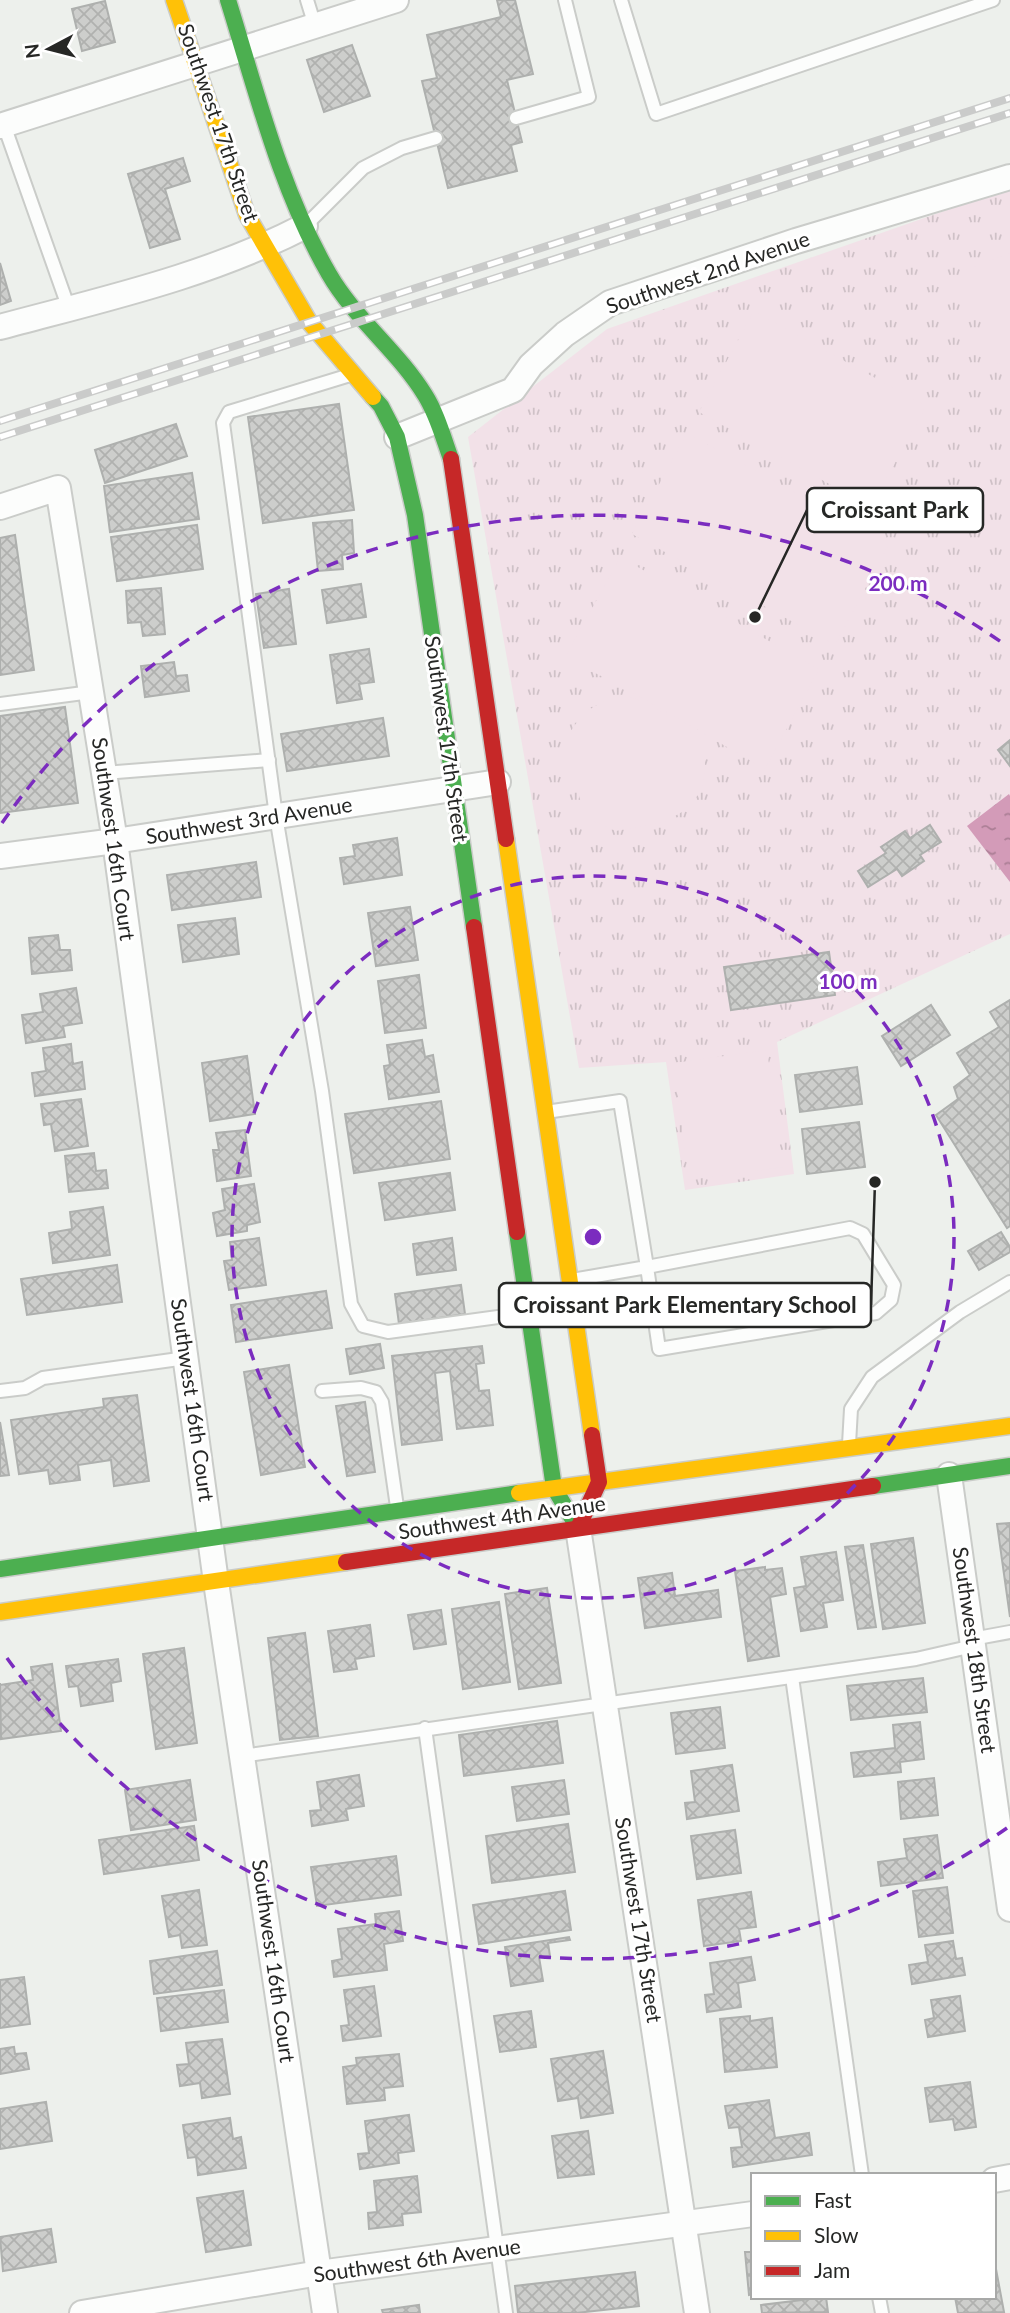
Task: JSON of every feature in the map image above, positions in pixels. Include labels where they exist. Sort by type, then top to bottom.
[{"type":"main road","name":"Southwest 17th Street","points":[[174,0],[247,215],[310,323],[381,406],[397,437],[415,515],[554,1488],[578,1528]]},
{"type":"main road","points":[[228,0],[277,155],[305,226],[328,274],[351,309],[425,394],[438,421],[452,463],[599,1482],[578,1528]]},
{"type":"main road","name":"Southwest 4th Avenue","points":[[0,1569],[554,1488],[1010,1426]]},
{"type":"main road","name":"Southwest 4th Avenue","points":[[0,1612],[1010,1466]]},
{"type":"street","points":[[2,126],[396,0]]},
{"type":"street","name":"Southwest 2nd Avenue","points":[[397,437],[513,390],[531,365],[565,334],[610,303],[796,241],[1010,177]]},
{"type":"street","points":[[0,327],[143,290],[265,247],[305,226]]},
{"type":"street","name":"Southwest 16th Court","points":[[0,508],[58,488],[115,841],[216,1582],[325,2313]]},
{"type":"street","name":"Southwest 3rd Avenue","points":[[0,856],[453,791],[498,782]]},
{"type":"street","name":"Southwest 18th Street","points":[[950,1475],[1010,1909]]},
{"type":"street","name":"Southwest 17th Street","points":[[578,1528],[697,2313]]},
{"type":"street","name":"Southwest 6th Avenue","points":[[82,2313],[147,2308],[319,2273],[751,2214]]},
{"type":"lane","points":[[307,0],[315,26]]},
{"type":"lane","points":[[516,118],[589,97],[565,0]]},
{"type":"lane","points":[[621,0],[656,114],[993,0]]},
{"type":"lane","points":[[2,126],[69,309]]},
{"type":"lane","points":[[305,226],[363,168],[402,148],[436,138]]},
{"type":"lane","points":[[354,374],[229,412],[223,423],[276,816],[322,1091],[351,1304],[363,1326],[388,1332],[528,1313]]},
{"type":"lane","points":[[0,704],[91,692]]},
{"type":"lane","points":[[104,773],[269,760]]},
{"type":"lane","points":[[546,1112],[620,1101],[647,1267],[659,1349],[876,1313],[891,1300],[894,1284],[863,1234],[850,1228],[647,1267],[570,1280]]},
{"type":"lane","points":[[848,1448],[851,1409],[872,1377],[960,1312],[1010,1282]]},
{"type":"lane","points":[[1,1387],[25,1388],[43,1378],[186,1358]]},
{"type":"lane","points":[[323,1391],[361,1388],[376,1392],[382,1402],[397,1511]]},
{"type":"lane","points":[[242,1756],[916,1659],[1010,1632]]},
{"type":"lane","points":[[792,1677],[862,2173]]},
{"type":"lane","points":[[425,1728],[506,2313]]},
{"type":"green space","points":[[1010,188],[1010,934],[777,1042],[794,1174],[685,1190],[666,1062],[579,1068],[468,437],[607,329]]},
{"type":"green space","points":[[1010,253],[1010,359],[997,364],[961,272]]},
{"type":"green space","points":[[754,311],[926,406],[871,507],[699,412]]},
{"type":"green space","points":[[687,433],[889,544],[835,645],[632,534]]},
{"type":"green space","points":[[620,557],[819,669],[765,769],[625,688],[565,658]]},
{"type":"green space","points":[[625,695],[668,716],[705,745],[705,768],[701,792],[682,812],[666,821],[616,831],[593,821],[582,806],[565,747],[573,727],[587,711],[605,700]]},
{"type":"green space","points":[[767,1050],[783,1167],[689,1180],[674,1063]]},
{"type":"water","points":[[1009,794],[1010,796],[1010,882],[967,826]]},
{"type":"building","points":[[497,0],[515,0],[533,74],[507,80],[522,142],[511,145],[517,171],[448,188],[422,81],[437,78],[427,35],[501,17]]},
{"type":"building","points":[[105,1],[115,42],[82,51],[72,9]]},
{"type":"building","points":[[352,45],[370,96],[324,112],[307,60]]},
{"type":"building","points":[[183,158],[190,181],[165,189],[180,239],[150,248],[128,174]]},
{"type":"building","points":[[0,263],[11,301],[0,305]]},
{"type":"building","points":[[339,404],[354,510],[263,523],[248,417]]},
{"type":"building","points":[[176,424],[187,456],[105,483],[95,450]]},
{"type":"building","points":[[192,473],[199,519],[110,532],[104,486]]},
{"type":"building","points":[[352,520],[354,553],[342,555],[343,569],[318,571],[313,523]]},
{"type":"building","points":[[197,525],[203,569],[117,581],[111,537]]},
{"type":"building","points":[[15,535],[34,670],[0,675],[0,538]]},
{"type":"building","points":[[361,584],[366,617],[327,623],[322,590]]},
{"type":"building","points":[[161,588],[165,634],[143,636],[141,622],[128,623],[126,591]]},
{"type":"building","points":[[289,589],[296,644],[264,648],[256,594]]},
{"type":"building","points":[[369,649],[374,682],[359,684],[362,699],[337,703],[330,655]]},
{"type":"building","points":[[174,662],[176,676],[187,675],[189,691],[145,697],[141,666]]},
{"type":"building","points":[[65,707],[78,803],[0,813],[0,716]]},
{"type":"building","points":[[383,718],[389,756],[287,771],[281,734]]},
{"type":"building","points":[[1010,740],[1010,766],[998,750]]},
{"type":"building","points":[[930,825],[941,842],[920,855],[924,861],[902,876],[897,869],[868,887],[858,871],[886,853],[881,847],[905,831],[910,838]]},
{"type":"building","points":[[397,838],[402,875],[344,884],[340,858],[355,856],[353,845]]},
{"type":"building","points":[[256,862],[261,897],[172,910],[167,875]]},
{"type":"building","points":[[410,907],[418,960],[376,966],[368,913]]},
{"type":"building","points":[[235,918],[239,954],[183,962],[178,925]]},
{"type":"building","points":[[58,935],[60,950],[70,950],[72,970],[32,974],[29,938]]},
{"type":"building","points":[[829,952],[835,995],[731,1010],[724,967]]},
{"type":"building","points":[[419,975],[426,1028],[385,1033],[378,981]]},
{"type":"building","points":[[76,988],[82,1023],[63,1026],[65,1037],[26,1043],[22,1015],[43,1012],[40,994]]},
{"type":"building","points":[[1010,1000],[1010,1226],[1007,1228],[936,1115],[958,1099],[954,1087],[970,1075],[957,1053],[999,1027],[990,1012]]},
{"type":"building","points":[[931,1005],[950,1035],[901,1066],[882,1036]]},
{"type":"building","points":[[422,1040],[425,1057],[433,1055],[439,1092],[389,1099],[384,1066],[390,1065],[387,1045]]},
{"type":"building","points":[[71,1044],[73,1064],[82,1062],[85,1089],[35,1096],[32,1073],[46,1071],[43,1048]]},
{"type":"building","points":[[247,1056],[255,1114],[210,1121],[202,1063]]},
{"type":"building","points":[[857,1067],[862,1104],[800,1112],[795,1075]]},
{"type":"building","points":[[81,1099],[88,1146],[55,1151],[51,1124],[44,1125],[41,1104]]},
{"type":"building","points":[[441,1101],[450,1159],[354,1173],[345,1114]]},
{"type":"building","points":[[859,1122],[865,1167],[807,1174],[802,1129]]},
{"type":"building","points":[[245,1130],[251,1176],[217,1181],[213,1150],[219,1150],[216,1133]]},
{"type":"building","points":[[94,1153],[96,1171],[106,1170],[108,1188],[69,1192],[65,1156]]},
{"type":"building","points":[[450,1173],[455,1210],[385,1220],[379,1183]]},
{"type":"building","points":[[254,1184],[260,1222],[247,1225],[247,1231],[217,1236],[213,1213],[225,1210],[222,1189]]},
{"type":"building","points":[[103,1207],[110,1255],[53,1263],[49,1233],[72,1229],[70,1212]]},
{"type":"building","points":[[1001,1232],[1010,1252],[979,1270],[968,1251]]},
{"type":"building","points":[[259,1238],[266,1285],[229,1290],[224,1261],[232,1260],[230,1242]]},
{"type":"building","points":[[452,1238],[456,1270],[417,1275],[413,1244]]},
{"type":"building","points":[[117,1265],[122,1302],[27,1315],[21,1279]]},
{"type":"building","points":[[461,1285],[465,1314],[399,1324],[395,1294]]},
{"type":"building","points":[[326,1291],[332,1328],[236,1342],[231,1305]]},
{"type":"building","points":[[380,1344],[384,1368],[350,1374],[346,1349]]},
{"type":"building","points":[[482,1346],[484,1363],[476,1364],[479,1391],[489,1390],[493,1425],[457,1429],[450,1371],[435,1373],[442,1440],[402,1445],[392,1356]]},
{"type":"building","points":[[289,1365],[305,1467],[261,1475],[244,1372]]},
{"type":"building","points":[[137,1395],[149,1481],[114,1486],[111,1460],[78,1465],[80,1480],[50,1484],[48,1470],[19,1474],[11,1420],[104,1407],[103,1399]]},
{"type":"building","points":[[365,1402],[375,1472],[347,1476],[336,1406]]},
{"type":"building","points":[[0,1422],[9,1475],[0,1476]]},
{"type":"building","points":[[1010,1523],[1010,1617],[997,1524]]},
{"type":"building","points":[[913,1538],[925,1623],[883,1629],[871,1544]]},
{"type":"building","points":[[863,1545],[876,1627],[858,1629],[845,1547]]},
{"type":"building","points":[[836,1552],[843,1600],[823,1603],[827,1627],[801,1631],[794,1588],[806,1586],[801,1557]]},
{"type":"building","points":[[765,1567],[765,1570],[782,1568],[786,1594],[770,1597],[779,1656],[748,1661],[735,1571]]},
{"type":"building","points":[[672,1573],[675,1596],[718,1590],[721,1617],[645,1628],[638,1578]]},
{"type":"building","points":[[547,1588],[561,1683],[519,1689],[505,1594]]},
{"type":"building","points":[[499,1602],[510,1682],[463,1689],[452,1609]]},
{"type":"building","points":[[441,1610],[446,1644],[414,1649],[408,1615]]},
{"type":"building","points":[[370,1625],[374,1656],[355,1659],[357,1669],[334,1672],[328,1631]]},
{"type":"building","points":[[305,1633],[318,1736],[280,1740],[268,1638]]},
{"type":"building","points":[[184,1648],[197,1743],[156,1749],[143,1654]]},
{"type":"building","points":[[118,1659],[121,1681],[111,1683],[113,1701],[81,1706],[78,1686],[69,1687],[66,1666]]},
{"type":"building","points":[[52,1664],[61,1731],[1,1739],[0,1685],[33,1680],[31,1667]]},
{"type":"building","points":[[923,1678],[927,1712],[851,1720],[847,1686]]},
{"type":"building","points":[[720,1707],[725,1748],[676,1754],[671,1713]]},
{"type":"building","points":[[557,1721],[563,1763],[464,1776],[459,1735]]},
{"type":"building","points":[[920,1722],[924,1759],[900,1762],[901,1772],[854,1777],[851,1753],[895,1748],[893,1725]]},
{"type":"building","points":[[732,1765],[739,1811],[687,1819],[685,1803],[695,1802],[691,1771]]},
{"type":"building","points":[[359,1775],[364,1806],[346,1809],[348,1820],[312,1826],[310,1811],[321,1810],[317,1782]]},
{"type":"building","points":[[934,1778],[938,1815],[901,1819],[898,1782]]},
{"type":"building","points":[[190,1780],[196,1820],[131,1830],[125,1790]]},
{"type":"building","points":[[564,1780],[569,1814],[517,1821],[512,1787]]},
{"type":"building","points":[[568,1824],[575,1872],[492,1883],[486,1836]]},
{"type":"building","points":[[194,1826],[199,1860],[104,1874],[99,1840]]},
{"type":"building","points":[[735,1830],[741,1873],[697,1879],[691,1836]]},
{"type":"building","points":[[937,1835],[943,1878],[881,1886],[878,1862],[907,1858],[904,1839]]},
{"type":"building","points":[[396,1856],[401,1895],[317,1906],[311,1867]]},
{"type":"building","points":[[947,1887],[953,1933],[919,1937],[913,1891]]},
{"type":"building","points":[[199,1890],[207,1945],[182,1948],[180,1935],[169,1937],[162,1896]]},
{"type":"building","points":[[565,1891],[571,1930],[479,1944],[473,1905]]},
{"type":"building","points":[[751,1892],[756,1927],[739,1929],[741,1941],[704,1946],[698,1900]]},
{"type":"building","points":[[399,1911],[403,1941],[384,1944],[387,1970],[334,1977],[332,1961],[342,1959],[338,1929],[376,1924],[375,1914]]},
{"type":"building","points":[[569,1937],[570,1940],[548,1943],[550,1956],[539,1957],[543,1981],[511,1986],[505,1947]]},
{"type":"building","points":[[953,1941],[956,1959],[962,1958],[965,1975],[912,1984],[909,1965],[928,1962],[925,1945]]},
{"type":"building","points":[[217,1951],[222,1985],[154,1994],[150,1961]]},
{"type":"building","points":[[751,1957],[755,1980],[738,1983],[741,2007],[707,2012],[705,1995],[714,1994],[710,1963]]},
{"type":"building","points":[[24,1977],[30,2024],[0,2028],[0,1980]]},
{"type":"building","points":[[374,1986],[381,2036],[343,2041],[341,2026],[349,2025],[344,1990]]},
{"type":"building","points":[[224,1990],[228,2022],[161,2031],[157,1998]]},
{"type":"building","points":[[960,1996],[965,2031],[928,2037],[925,2020],[934,2018],[931,2000]]},
{"type":"building","points":[[531,2011],[536,2047],[500,2052],[494,2016]]},
{"type":"building","points":[[750,2016],[750,2021],[772,2018],[777,2067],[725,2072],[720,2019]]},
{"type":"building","points":[[222,2039],[230,2094],[202,2098],[200,2083],[180,2086],[177,2065],[189,2064],[186,2043]]},
{"type":"building","points":[[14,2047],[15,2054],[26,2053],[29,2069],[0,2074],[0,2049]]},
{"type":"building","points":[[603,2051],[613,2113],[581,2118],[578,2098],[558,2101],[551,2059]]},
{"type":"building","points":[[399,2054],[403,2086],[384,2088],[385,2100],[347,2104],[343,2067],[357,2065],[356,2058]]},
{"type":"building","points":[[970,2082],[976,2127],[955,2130],[953,2119],[930,2122],[925,2088]]},
{"type":"building","points":[[769,2100],[775,2138],[809,2133],[812,2155],[733,2167],[731,2148],[742,2147],[739,2127],[729,2128],[725,2106]]},
{"type":"building","points":[[46,2102],[52,2141],[0,2149],[0,2109]]},
{"type":"building","points":[[409,2115],[414,2151],[398,2153],[399,2163],[360,2169],[358,2154],[369,2153],[365,2121]]},
{"type":"building","points":[[230,2118],[233,2139],[241,2137],[246,2168],[198,2175],[196,2157],[188,2158],[183,2125]]},
{"type":"building","points":[[588,2131],[594,2174],[558,2178],[552,2136]]},
{"type":"building","points":[[417,2176],[421,2212],[402,2214],[403,2225],[369,2229],[368,2213],[377,2212],[374,2181]]},
{"type":"building","points":[[243,2191],[251,2245],[206,2252],[197,2198]]},
{"type":"building","points":[[51,2229],[56,2262],[3,2271],[0,2237]]},
{"type":"building","points":[[745,2252],[751,2252],[749,2295]]},
{"type":"building","points":[[996,2269],[1004,2312],[958,2313],[955,2299],[996,2299]]},
{"type":"building","points":[[635,2272],[639,2306],[576,2313],[518,2313],[515,2286]]},
{"type":"building","points":[[826,2299],[828,2312],[762,2313],[761,2305]]},
{"type":"building","points":[[419,2305],[420,2313],[383,2313],[382,2310]]},
{"type":"railway","points":[[0,421],[1010,98]]},
{"type":"railway","points":[[0,437],[1010,113]]},
{"type":"traffic: fast","points":[[228,0],[271,140],[312,242],[339,290],[425,395],[451,459]]},
{"type":"traffic: fast","points":[[373,397],[381,406],[397,437],[415,515],[474,927]]},
{"type":"traffic: fast","points":[[517,1232],[554,1488],[578,1528]]},
{"type":"traffic: fast","points":[[873,1486],[1010,1466]]},
{"type":"traffic: fast","points":[[0,1569],[519,1493]]},
{"type":"traffic: slow","points":[[174,0],[247,215],[310,323],[373,397]]},
{"type":"traffic: slow","points":[[506,839],[592,1435]]},
{"type":"traffic: slow","points":[[519,1493],[1010,1426]]},
{"type":"traffic: slow","points":[[0,1612],[346,1562]]},
{"type":"traffic: jam","points":[[451,459],[506,839]]},
{"type":"traffic: jam","points":[[474,927],[517,1232]]},
{"type":"traffic: jam","points":[[578,1528],[599,1482],[592,1435]]},
{"type":"traffic: jam","points":[[346,1562],[873,1486]]},
{"type":"place","name":"Croissant Park","points":[[755,617]]},
{"type":"place","name":"Croissant Park Elementary School","points":[[875,1182]]}]
